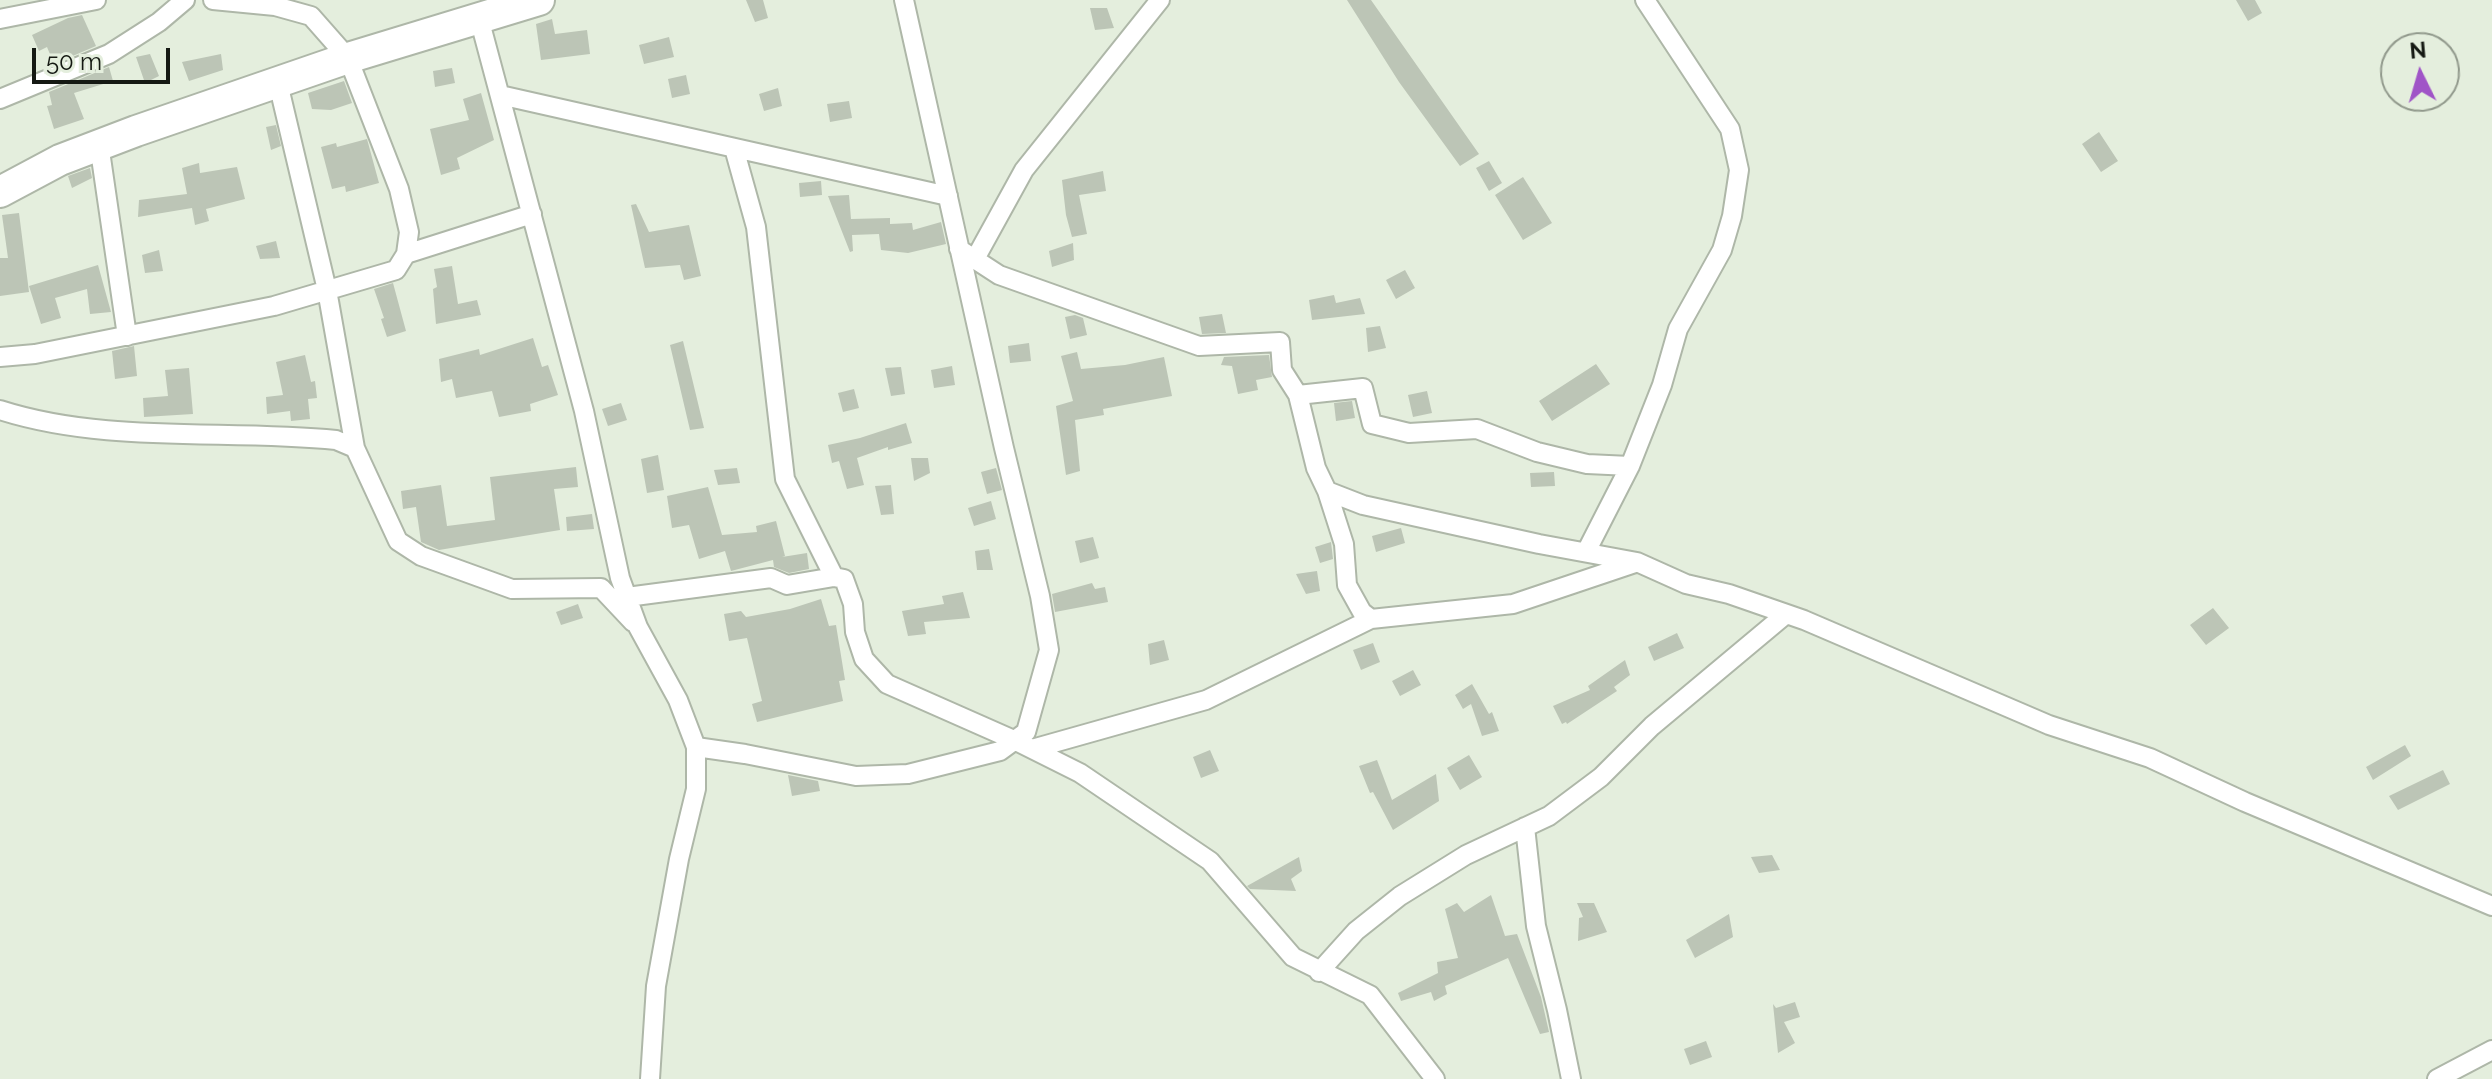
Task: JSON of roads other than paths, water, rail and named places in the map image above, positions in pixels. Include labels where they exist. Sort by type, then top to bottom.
[{"type":"main road","points":[[0,192],[60,160],[99,144],[348,58],[539,0]]},
{"type":"street","points":[[0,19],[96,0]]},
{"type":"street","points":[[0,99],[109,54],[159,22],[185,0]]},
{"type":"street","points":[[0,357],[35,354],[274,306],[396,270],[406,254],[409,232],[399,189],[348,58],[311,16],[275,6],[213,0]]},
{"type":"street","points":[[904,0],[948,196],[967,254],[1049,650],[1024,745]]},
{"type":"street","points":[[967,254],[1024,170],[1160,0]]},
{"type":"street","points":[[1586,552],[1630,466],[1662,385],[1678,329],[1722,250],[1732,216],[1739,170],[1730,129],[1645,0]]},
{"type":"street","points":[[479,18],[584,411],[620,578],[638,627],[678,700],[696,747],[696,789],[679,859],[656,986],[650,1079]]},
{"type":"street","points":[[278,83],[327,290],[355,448],[398,541],[421,556],[512,589],[601,588],[638,627]]},
{"type":"street","points":[[500,95],[948,196]]},
{"type":"street","points":[[99,144],[127,336]]},
{"type":"street","points":[[734,148],[756,227],[785,479],[834,577]]},
{"type":"street","points":[[406,254],[532,214]]},
{"type":"street","points":[[967,254],[1011,280],[1199,346],[1280,342],[1282,370],[1298,395],[1316,468],[1344,544],[1347,585],[1362,612],[1371,619]]},
{"type":"street","points":[[1298,395],[1363,388],[1372,424],[1409,433],[1477,429],[1537,452],[1587,464],[1630,466]]},
{"type":"street","points":[[0,410],[35,421],[78,428],[310,438],[336,440],[355,448]]},
{"type":"street","points":[[1327,491],[1376,508],[1637,562],[1686,584],[1729,594],[1786,614],[2049,725],[2150,758],[2245,802],[2492,906]]},
{"type":"street","points":[[696,747],[856,776],[908,774],[1206,700],[1371,619],[1513,604],[1637,562]]},
{"type":"street","points":[[627,597],[771,578],[787,585],[834,577],[844,579],[853,604],[855,632],[864,659],[887,684],[1080,773],[1210,861],[1293,957],[1370,995],[1435,1079]]},
{"type":"street","points":[[1319,972],[1356,931],[1400,896],[1466,855],[1549,816],[1601,777],[1652,726],[1786,614]]},
{"type":"street","points":[[1525,827],[1536,926],[1571,1079]]},
{"type":"street","points":[[2437,1079],[2492,1050]]}]
